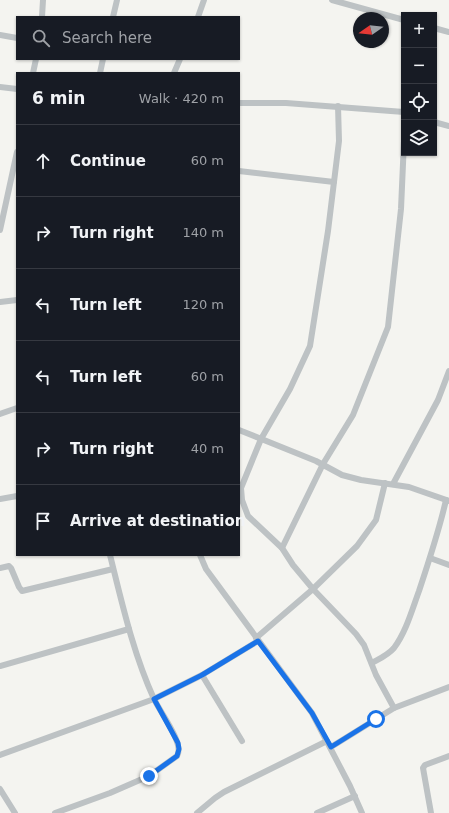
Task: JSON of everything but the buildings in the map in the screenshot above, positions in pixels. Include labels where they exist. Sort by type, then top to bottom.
[{"type":"street","points":[[42,16],[43,0]]},
{"type":"street","points":[[113,16],[117,0]]},
{"type":"street","points":[[198,16],[204,0]]},
{"type":"street","points":[[332,0],[401,19]]},
{"type":"street","points":[[437,29],[449,32]]},
{"type":"street","points":[[0,34],[16,38]]},
{"type":"street","points":[[33,72],[36,60]]},
{"type":"street","points":[[100,72],[103,60]]},
{"type":"street","points":[[174,72],[180,60]]},
{"type":"street","points":[[0,87],[16,89]]},
{"type":"street","points":[[240,103],[286,103],[401,112]]},
{"type":"street","points":[[338,106],[339,141],[310,346],[290,389],[261,439],[241,488],[242,500],[248,516],[282,548],[293,565],[313,589],[356,634],[364,646],[386,695],[394,708]]},
{"type":"street","points":[[437,123],[449,126]]},
{"type":"street","points":[[282,548],[323,464],[353,415],[388,326],[401,209],[403,156]]},
{"type":"street","points":[[0,230],[16,157]]},
{"type":"street","points":[[240,170],[334,182]]},
{"type":"street","points":[[0,302],[16,300]]},
{"type":"street","points":[[393,484],[438,400],[449,372]]},
{"type":"street","points":[[0,414],[16,408]]},
{"type":"street","points":[[240,430],[323,464],[342,475],[351,478],[409,487],[448,500],[411,614],[398,642],[389,653],[372,664]]},
{"type":"street","points":[[0,755],[154,699],[202,675],[257,640],[357,546],[376,520],[385,483]]},
{"type":"street","points":[[0,499],[16,496]]},
{"type":"street","points":[[55,813],[110,793],[149,776],[177,756],[179,749],[178,743],[154,699],[142,670],[129,629],[110,556]]},
{"type":"street","points":[[200,556],[206,569],[312,713],[329,744],[362,813]]},
{"type":"street","points":[[430,558],[449,565]]},
{"type":"street","points":[[0,568],[9,566],[11,568],[18,587],[22,591],[113,569]]},
{"type":"street","points":[[0,666],[129,629]]},
{"type":"street","points":[[202,675],[242,741]]},
{"type":"street","points":[[197,813],[224,792],[329,744],[394,708],[449,686]]},
{"type":"street","points":[[431,813],[423,768],[425,765],[449,756]]},
{"type":"street","points":[[0,789],[15,813]]},
{"type":"street","points":[[317,813],[354,796]]},
{"type":"route","points":[[149,776],[179,754],[178,743],[154,699],[202,675],[258,641],[312,713],[331,747],[376,719]]}]
